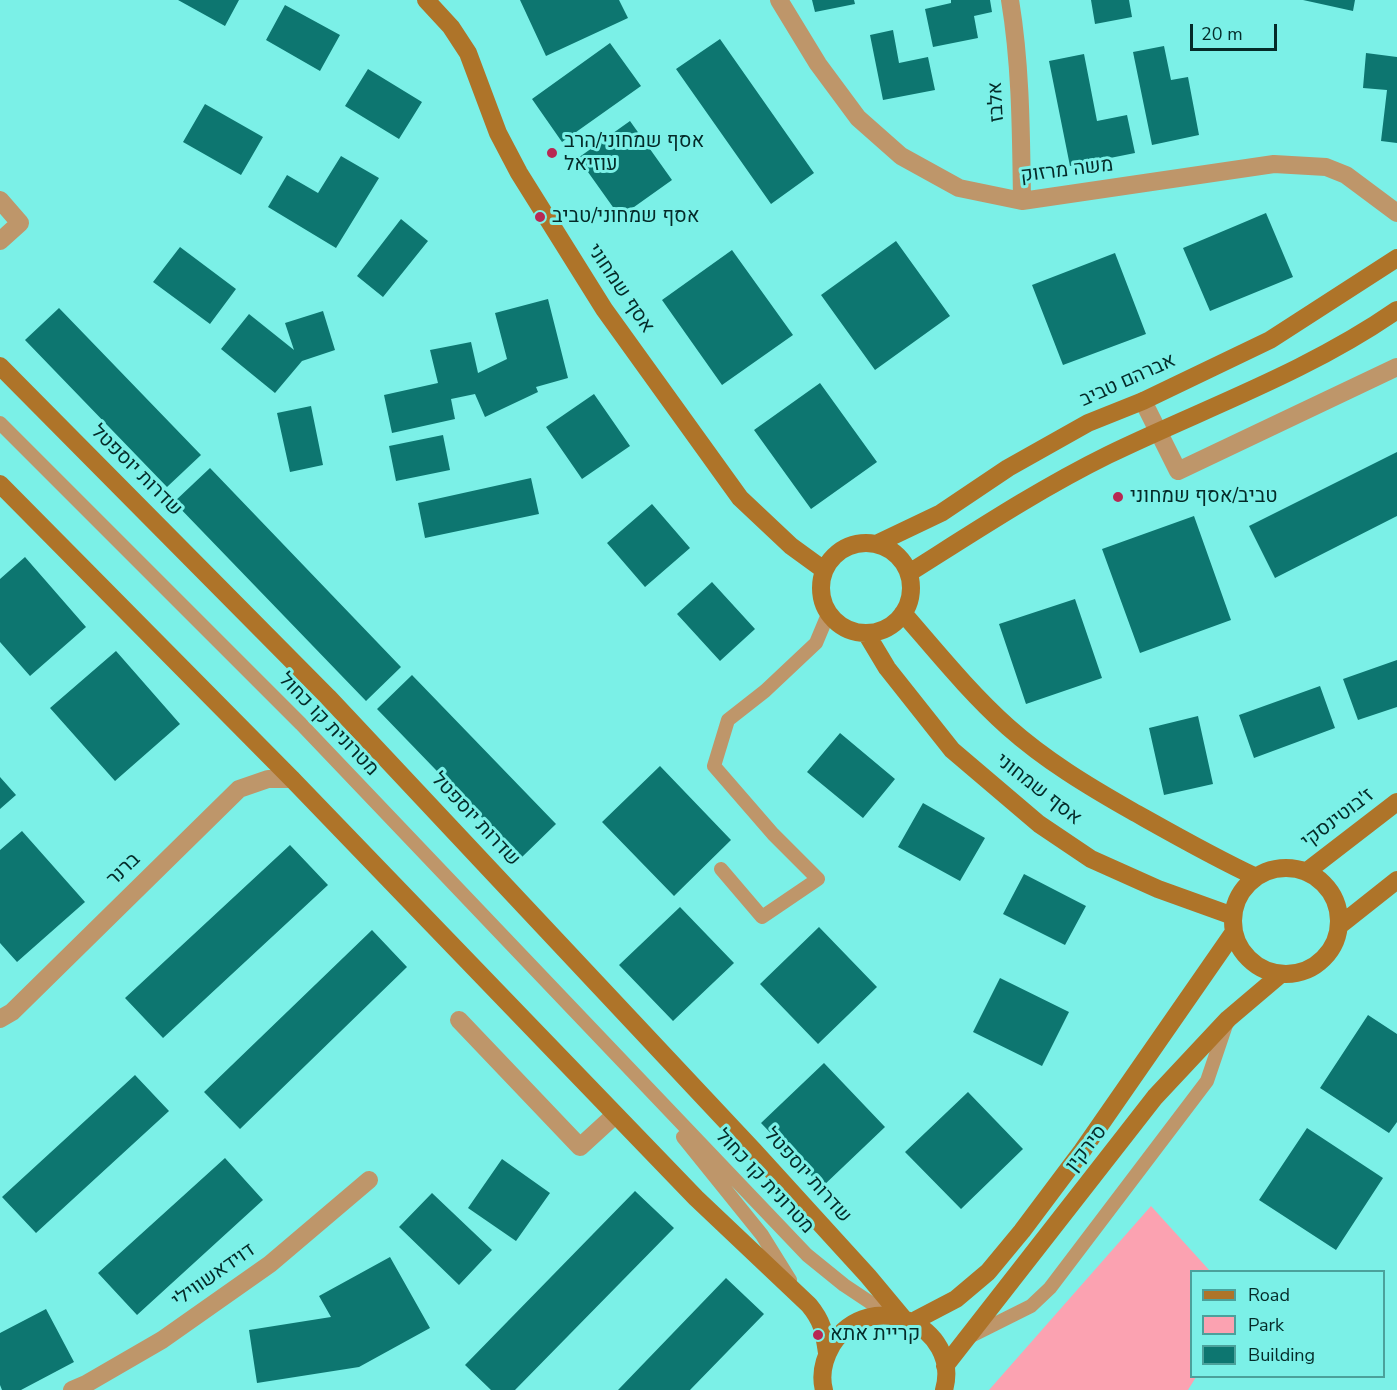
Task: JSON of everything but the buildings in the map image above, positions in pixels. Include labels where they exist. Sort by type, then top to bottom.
[{"type":"street","name":"אסף שמחוני","points":[[426,0],[451,27],[468,53],[498,133],[519,173],[604,309],[740,498],[791,546],[824,570]]},
{"type":"street","name":"משה מרזוק","points":[[779,0],[818,64],[858,118],[902,156],[959,188],[1022,201],[1274,164],[1326,167],[1346,175],[1397,213]]},
{"type":"street","name":"אלבז","points":[[1010,0],[1016,36],[1022,201]]},
{"type":"street","points":[[0,200],[20,223],[0,241]]},
{"type":"street","name":"אברהם טביב","points":[[876,544],[941,513],[1008,468],[1088,423],[1143,401],[1270,340],[1397,258]]},
{"type":"street","points":[[909,573],[1053,484],[1158,432],[1288,373],[1362,333],[1397,310]]},
{"type":"street","name":"שדרות יוספטל","points":[[0,366],[328,697],[754,1151],[868,1276],[902,1318],[927,1333],[939,1348],[945,1366]]},
{"type":"street","points":[[1143,401],[1178,471],[1397,367]]},
{"type":"street","points":[[0,484],[292,779],[696,1198],[797,1293],[820,1318],[827,1353],[822,1369],[822,1388]]},
{"type":"street","points":[[860,543],[876,544],[890,550],[901,560],[909,573],[911,586],[909,600],[903,613],[893,624],[880,631],[866,633],[849,630],[834,620],[824,605],[820,588],[824,570],[833,557],[846,548],[860,543]]},
{"type":"street","name":"אסף שמחוני","points":[[903,613],[963,684],[1008,727],[1042,755],[1078,780],[1203,852],[1256,877]]},
{"type":"street","name":"אסף שמחוני","points":[[866,633],[887,668],[952,750],[1039,824],[1091,859],[1233,924]]},
{"type":"street","name":"ברנר","points":[[0,1019],[12,1012],[239,789],[268,779],[292,779]]},
{"type":"street","name":"ז'בוטינסקי","points":[[1306,872],[1397,802]]},
{"type":"street","points":[[1289,868],[1306,872],[1320,880],[1331,893],[1338,909],[1339,926],[1335,942],[1326,956],[1313,967],[1298,973],[1281,974],[1264,970],[1250,961],[1239,948],[1233,924],[1241,894],[1256,877],[1272,870],[1289,868]]},
{"type":"street","points":[[1339,926],[1397,880]]},
{"type":"street","name":"סירקין","points":[[827,1353],[838,1335],[855,1322],[875,1316],[902,1318],[956,1299],[988,1272],[1082,1151],[1233,924]]},
{"type":"street","name":"סירקין","points":[[945,1366],[1155,1097],[1228,1019],[1281,974]]},
{"type":"street","points":[[459,1020],[580,1147],[615,1115]]},
{"type":"street","name":"דוידאשווילי","points":[[72,1390],[162,1340],[270,1264],[369,1180]]},
{"type":"street","points":[[944,1390],[945,1366]]},
{"type":"lane","name":"מטרונית קו כחול","points":[[0,423],[301,724],[807,1255],[844,1285],[902,1318]]},
{"type":"lane","points":[[721,869],[762,916],[818,879],[773,834],[714,766],[729,720],[765,691],[816,644],[829,612]]},
{"type":"lane","points":[[969,1338],[1031,1306],[1050,1288],[1207,1081],[1228,1019]]},
{"type":"lane","name":"מטרונית קו כחול","points":[[622,1060],[762,1235],[797,1293]]},
{"type":"green space","points":[[1151,1206],[1209,1270],[1190,1270],[1190,1378],[1195,1378],[1188,1390],[989,1390]]},
{"type":"place","name":"אסף שמחוני/הרב עוזיאל","points":[[552,153]]},
{"type":"place","name":"אסף שמחוני/טביב","points":[[540,217]]},
{"type":"place","name":"טביב/אסף שמחוני","points":[[1118,497]]},
{"type":"place","name":"קריית אתא","points":[[818,1335]]}]
